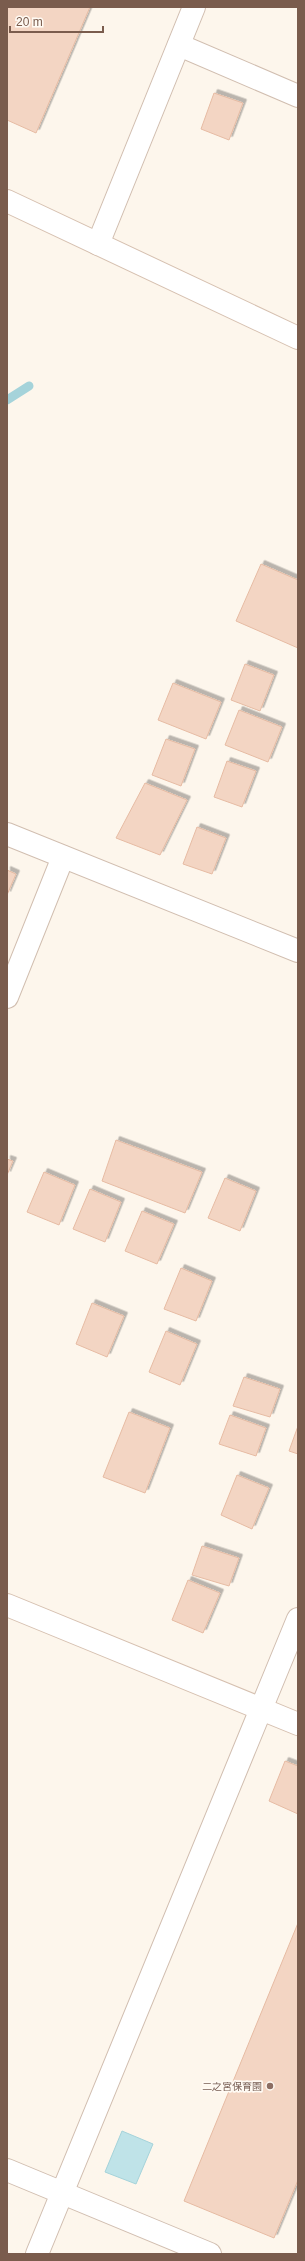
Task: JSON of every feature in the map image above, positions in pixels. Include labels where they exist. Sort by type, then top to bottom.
[{"type":"street","points":[[98,244],[194,7]]},
{"type":"street","points":[[179,45],[298,96]]},
{"type":"street","points":[[7,201],[298,338]]},
{"type":"street","points":[[7,834],[298,951]]},
{"type":"street","points":[[7,997],[63,857]]},
{"type":"street","points":[[7,1605],[298,1724]]},
{"type":"street","points":[[37,2254],[298,1619]]},
{"type":"street","points":[[7,2170],[210,2254]]},
{"type":"water","points":[[122,2131],[153,2144],[136,2184],[105,2172]]},
{"type":"building","points":[[7,7],[90,7],[36,133],[7,120]]},
{"type":"building","points":[[214,93],[243,103],[229,140],[201,129]]},
{"type":"building","points":[[261,564],[298,580],[298,648],[236,621]]},
{"type":"building","points":[[245,664],[274,675],[260,711],[231,700]]},
{"type":"building","points":[[173,683],[221,702],[206,739],[158,720]]},
{"type":"building","points":[[239,710],[282,727],[268,762],[225,745]]},
{"type":"building","points":[[166,739],[195,749],[181,786],[152,775]]},
{"type":"building","points":[[227,761],[256,771],[242,807],[214,797]]},
{"type":"building","points":[[145,783],[187,800],[160,855],[116,838]]},
{"type":"building","points":[[197,827],[226,838],[212,874],[183,864]]},
{"type":"building","points":[[7,870],[16,874],[7,895]]},
{"type":"building","points":[[116,1140],[202,1172],[185,1213],[102,1181]]},
{"type":"building","points":[[7,1159],[13,1161],[7,1175]]},
{"type":"building","points":[[44,1172],[75,1185],[59,1225],[27,1212]]},
{"type":"building","points":[[225,1178],[256,1191],[240,1231],[208,1218]]},
{"type":"building","points":[[90,1189],[121,1202],[105,1242],[73,1229]]},
{"type":"building","points":[[142,1211],[174,1224],[157,1264],[125,1251]]},
{"type":"building","points":[[181,1268],[212,1281],[196,1321],[164,1309]]},
{"type":"building","points":[[92,1303],[124,1316],[107,1357],[76,1344]]},
{"type":"building","points":[[166,1331],[197,1344],[180,1385],[149,1372]]},
{"type":"building","points":[[244,1377],[280,1389],[270,1417],[233,1406]]},
{"type":"building","points":[[129,1412],[170,1428],[145,1493],[103,1477]]},
{"type":"building","points":[[230,1415],[266,1428],[256,1456],[219,1444]]},
{"type":"building","points":[[298,1426],[298,1454],[289,1451]]},
{"type":"building","points":[[237,1475],[269,1488],[252,1529],[221,1515]]},
{"type":"building","points":[[202,1546],[239,1558],[229,1586],[192,1575]]},
{"type":"building","points":[[188,1580],[220,1593],[203,1633],[172,1620]]},
{"type":"building","points":[[285,1761],[298,1766],[298,1814],[269,1801]]},
{"type":"building","points":[[298,1923],[298,2180],[274,2238],[184,2201]]},
{"type":"waterway","points":[[7,400],[29,386]]},
{"type":"place","name":"二之宮保育園","points":[[270,2086]]}]
